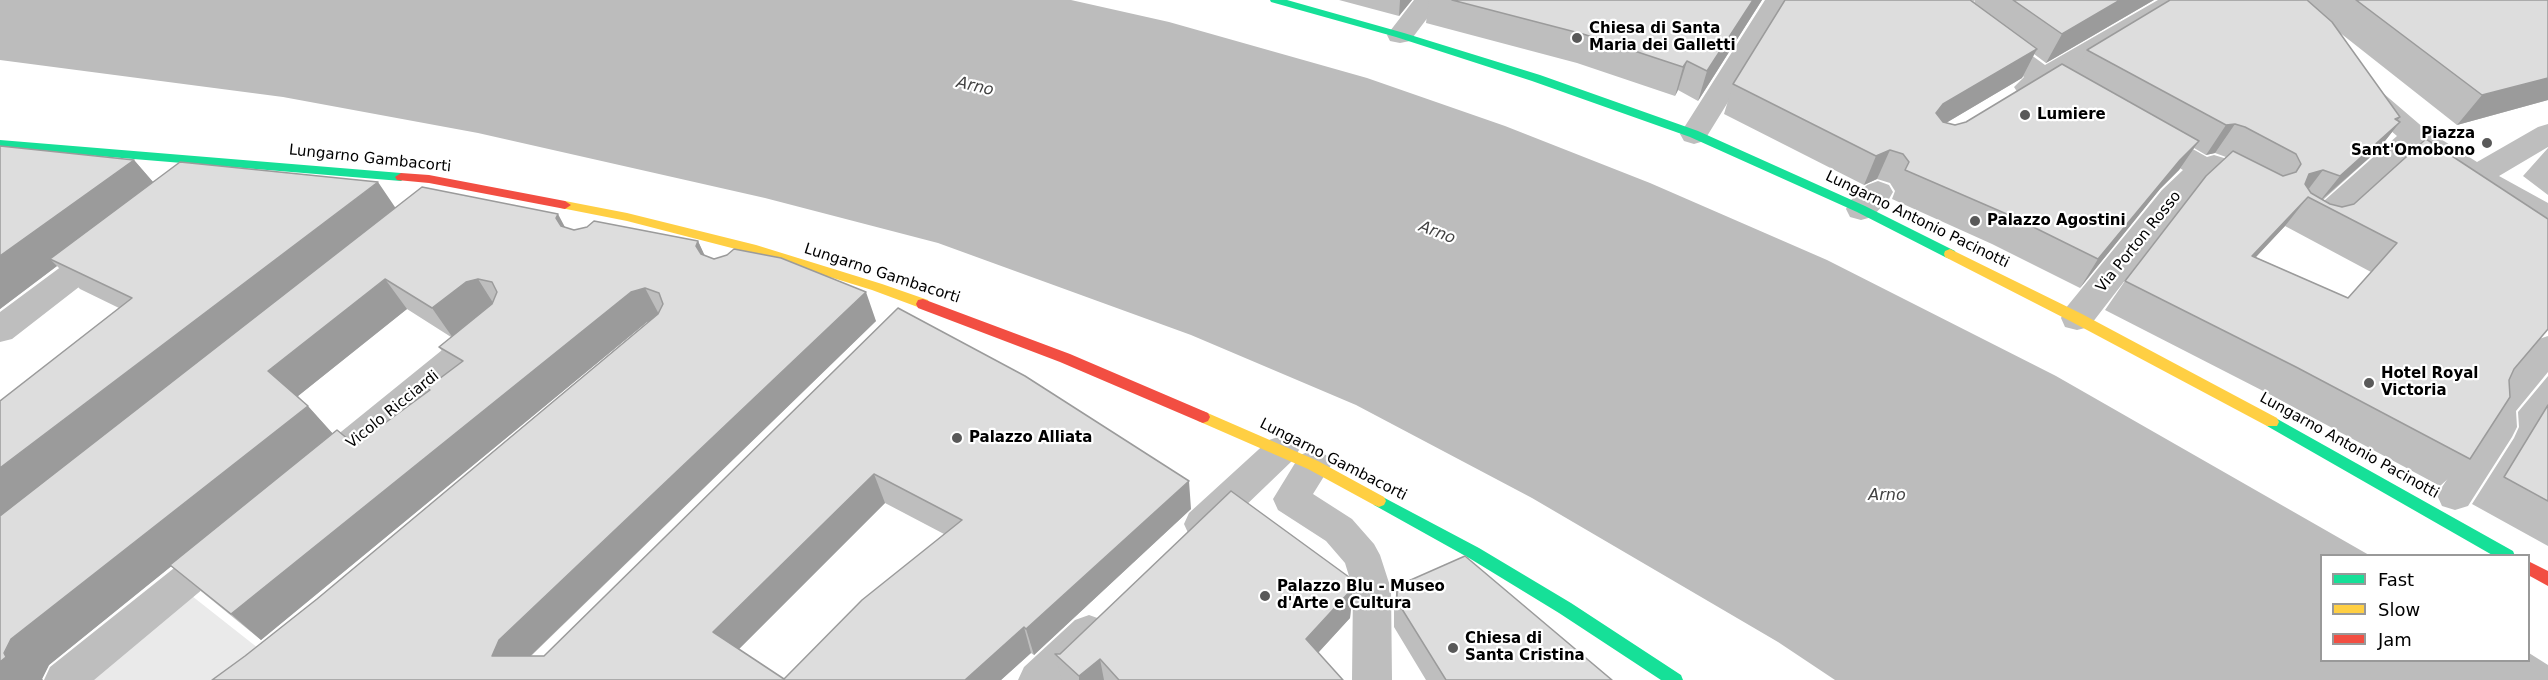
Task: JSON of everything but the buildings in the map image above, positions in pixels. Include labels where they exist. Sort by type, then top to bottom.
[{"type":"street","name":"Lungarno Antonio Pacinotti","points":[[1275,0],[1414,18],[1536,78],[1869,201],[2506,554]]},
{"type":"street","points":[[1694,135],[1778,0]]},
{"type":"street","points":[[1962,0],[1953,11],[2044,78],[2203,168],[2214,165],[2243,181]]},
{"type":"street","points":[[2006,101],[2177,0]]},
{"type":"street","points":[[2347,71],[2366,95],[2415,136],[2477,176],[2548,217]]},
{"type":"street","points":[[2477,176],[2548,134]]},
{"type":"street","points":[[2309,217],[2415,136]]},
{"type":"street","name":"Lungarno Gambacorti","points":[[0,144],[429,179],[459,184],[627,217],[756,250],[920,302],[1065,358],[1297,457],[1474,553],[1565,608],[1675,680]]},
{"type":"street","points":[[184,190],[222,161]]},
{"type":"street","name":"Via Porton Rosso","points":[[2077,318],[2173,197],[2203,168]]},
{"type":"street","points":[[431,207],[459,184]]},
{"type":"street","points":[[600,240],[627,217]]},
{"type":"street","points":[[0,330],[128,233]]},
{"type":"street","points":[[728,275],[756,250]]},
{"type":"street","points":[[895,327],[920,302]]},
{"type":"street","name":"Vicolo Ricciardi","points":[[295,490],[498,323]]},
{"type":"street","points":[[2455,495],[2500,427],[2498,408],[2548,349]]},
{"type":"street","points":[[1174,551],[1297,457]]},
{"type":"street","points":[[1297,457],[1291,499],[1339,530],[1361,555],[1372,589],[1372,680]]},
{"type":"street","points":[[64,680],[249,528]]},
{"type":"street","points":[[2530,568],[2548,579]]},
{"type":"street","points":[[1038,680],[1113,608]]},
{"type":"shaded area","points":[[192,596],[263,652],[228,680],[89,680]]},
{"type":"water","name":"Arno","points":[[0,0],[1071,0],[1169,22],[1367,78],[1505,126],[1650,183],[1827,260],[2056,376],[2367,554],[2320,554],[2320,662],[2530,662],[2530,654],[2548,665],[2548,680],[1835,680],[1778,642],[1532,498],[1356,405],[1191,335],[938,243],[765,198],[478,133],[283,97],[0,60]]},
{"type":"traffic: fast","points":[[1275,0],[1400,35],[1536,78],[1694,134],[1861,209],[1950,254]]},
{"type":"traffic: fast","points":[[0,144],[401,177]]},
{"type":"traffic: fast","points":[[2272,422],[2504,554]]},
{"type":"traffic: fast","points":[[1379,501],[1474,553],[1565,608],[1675,680]]},
{"type":"traffic: slow","points":[[565,205],[627,217],[756,250],[877,287],[923,304]]},
{"type":"traffic: slow","points":[[1950,254],[2077,318],[2272,422]]},
{"type":"traffic: slow","points":[[1203,417],[1313,465],[1379,501]]},
{"type":"traffic: jam","points":[[401,177],[429,179],[565,205]]},
{"type":"traffic: jam","points":[[923,304],[1065,358],[1203,417]]},
{"type":"traffic: jam","points":[[2530,568],[2548,579]]},
{"type":"place","name":"Chiesa di Santa Maria dei Galletti","points":[[1577,38]]},
{"type":"place","name":"Lumiere","points":[[2025,115]]},
{"type":"place","name":"Piazza Sant'Omobono","points":[[2487,143]]},
{"type":"place","name":"Palazzo Agostini","points":[[1975,221]]},
{"type":"place","name":"Hotel Royal Victoria","points":[[2369,383]]},
{"type":"place","name":"Palazzo Alliata","points":[[957,438]]},
{"type":"place","name":"Palazzo Blu - Museo d'Arte e Cultura","points":[[1265,596]]},
{"type":"place","name":"Chiesa di Santa Cristina","points":[[1453,648]]}]
